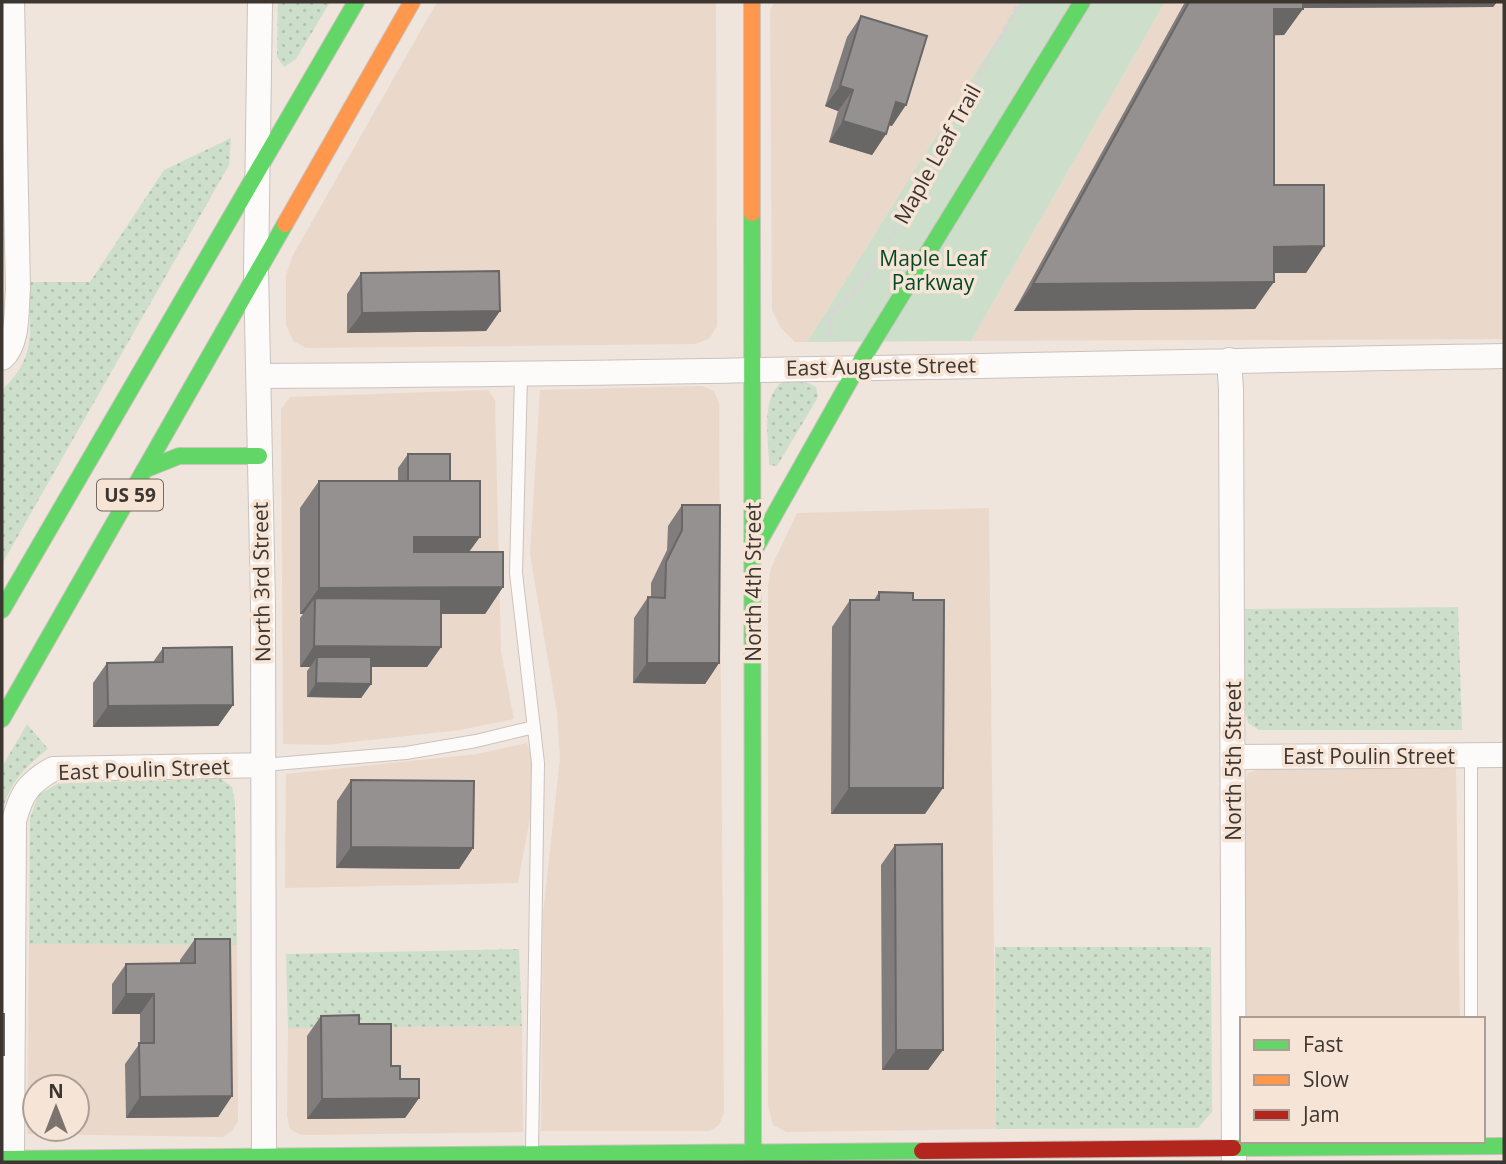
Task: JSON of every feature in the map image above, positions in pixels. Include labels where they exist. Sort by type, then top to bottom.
[{"type":"street","points":[[2,358],[7,354],[14,331],[18,289],[12,2]]},
{"type":"street","name":"North 3rd Street","points":[[260,2],[256,270],[263,765],[264,1160]]},
{"type":"street","name":"US 59","points":[[2,610],[139,370],[258,175],[356,2]]},
{"type":"street","name":"US 59","points":[[2,719],[256,270],[412,2]]},
{"type":"street","name":"North 4th Street","points":[[752,2],[753,1157]]},
{"type":"street","points":[[753,552],[858,366],[1082,2]]},
{"type":"street","name":"East Auguste Street","points":[[259,376],[521,375],[858,366],[1504,356]]},
{"type":"street","name":"North 5th Street","points":[[1229,360],[1234,1155]]},
{"type":"street","points":[[144,470],[179,456],[259,456]]},
{"type":"street","name":"East Poulin Street","points":[[1233,757],[1504,755]]},
{"type":"street","name":"East Poulin Street","points":[[7,1159],[14,821],[20,797],[30,782],[53,769],[263,765]]},
{"type":"street","points":[[7,1159],[264,1160],[532,1155],[1234,1155],[1471,1150],[1504,1146]]},
{"type":"lane","points":[[521,375],[516,573],[538,764],[532,1155]]},
{"type":"lane","points":[[263,765],[406,753],[477,741],[534,727]]},
{"type":"lane","points":[[1471,755],[1471,1017]]},
{"type":"path","name":"Maple Leaf Trail","points":[[828,337],[831,313],[858,289],[883,254],[1020,2]]},
{"type":"shaded area","points":[[437,2],[716,2],[717,326],[709,339],[695,344],[306,348],[293,341],[286,325],[286,275],[293,255]]},
{"type":"shaded area","points":[[775,2],[1020,2],[807,342],[795,342],[781,328],[772,310],[770,10]]},
{"type":"shaded area","points":[[1165,2],[1504,2],[1504,339],[971,341]]},
{"type":"shaded area","points":[[702,386],[714,391],[719,403],[724,1113],[719,1125],[710,1131],[541,1131],[543,914],[560,758],[557,713],[530,554],[540,390]]},
{"type":"shaded area","points":[[488,390],[495,400],[501,652],[514,719],[460,730],[325,745],[283,744],[281,409],[290,397]]},
{"type":"shaded area","points":[[989,508],[996,1129],[786,1132],[773,1125],[768,1106],[768,587],[771,568],[797,513]]},
{"type":"shaded area","points":[[527,743],[534,766],[532,807],[518,883],[285,888],[286,774],[477,754]]},
{"type":"shaded area","points":[[1259,769],[1456,769],[1460,1017],[1245,1017],[1244,786],[1248,773]]},
{"type":"shaded area","points":[[29,944],[237,945],[238,1121],[232,1131],[223,1137],[91,1135],[91,1073],[28,1073]]},
{"type":"shaded area","points":[[522,1026],[523,1132],[301,1135],[290,1129],[287,1116],[288,1028]]},
{"type":"green space","points":[[278,2],[330,2],[296,59],[284,67],[277,57]]},
{"type":"green space","name":"Maple Leaf Parkway","points":[[1020,2],[1165,2],[971,341],[807,342]]},
{"type":"green space","points":[[231,138],[229,165],[2,564],[2,390],[14,377],[27,353],[30,328],[29,282],[90,282],[164,170]]},
{"type":"green space","points":[[782,382],[806,382],[816,387],[818,397],[777,466],[769,465],[767,420],[771,399]]},
{"type":"green space","points":[[1458,607],[1462,730],[1259,730],[1248,723],[1245,710],[1245,609]]},
{"type":"green space","points":[[27,724],[48,749],[13,785],[2,813],[2,767]]},
{"type":"green space","points":[[221,779],[232,787],[235,803],[237,945],[29,944],[30,819],[38,795],[59,783]]},
{"type":"green space","points":[[995,947],[1211,947],[1212,1112],[1198,1128],[996,1129]]},
{"type":"green space","points":[[519,949],[522,1026],[288,1028],[286,954]]},
{"type":"building","points":[[1189,2],[1303,2],[1303,9],[1274,9],[1274,185],[1324,185],[1324,246],[1274,247],[1274,282],[1033,284]]},
{"type":"building","points":[[861,16],[927,36],[906,105],[896,102],[886,134],[843,121],[853,90],[840,86]]},
{"type":"building","points":[[499,271],[500,311],[362,313],[361,273]]},
{"type":"building","points":[[408,454],[450,454],[450,481],[408,481]]},
{"type":"building","points":[[319,481],[480,481],[480,537],[414,537],[414,552],[503,552],[503,587],[319,588]]},
{"type":"building","points":[[682,505],[720,505],[719,663],[647,663],[648,597],[665,598],[666,562],[682,530]]},
{"type":"building","points":[[879,592],[913,593],[913,600],[944,600],[943,788],[849,788],[850,600],[879,600]]},
{"type":"building","points":[[315,598],[441,599],[441,647],[314,646]]},
{"type":"building","points":[[232,647],[233,705],[108,706],[107,663],[163,662],[163,648]]},
{"type":"building","points":[[317,657],[371,657],[371,684],[316,683]]},
{"type":"building","points":[[351,780],[474,781],[473,848],[351,847]]},
{"type":"building","points":[[942,844],[943,1050],[896,1050],[895,845]]},
{"type":"building","points":[[195,939],[230,939],[232,1096],[140,1097],[139,1043],[154,1043],[154,994],[126,994],[126,964],[195,963]]},
{"type":"building","points":[[4,1014],[4,1055],[2,1055]]},
{"type":"building","points":[[359,1015],[359,1024],[391,1024],[391,1066],[400,1066],[400,1079],[419,1079],[419,1098],[322,1099],[321,1016]]},
{"type":"traffic: fast","points":[[2,610],[356,2]]},
{"type":"traffic: fast","points":[[755,549],[858,366],[1082,2]]},
{"type":"traffic: fast","points":[[752,213],[753,1162]]},
{"type":"traffic: fast","points":[[2,719],[285,224]]},
{"type":"traffic: fast","points":[[144,470],[179,456],[259,456]]},
{"type":"traffic: fast","points":[[1233,1148],[1504,1146]]},
{"type":"traffic: fast","points":[[2,1159],[922,1151]]},
{"type":"traffic: slow","points":[[285,224],[412,2]]},
{"type":"traffic: slow","points":[[752,2],[752,213]]},
{"type":"traffic: jam","points":[[922,1151],[1233,1148]]}]
